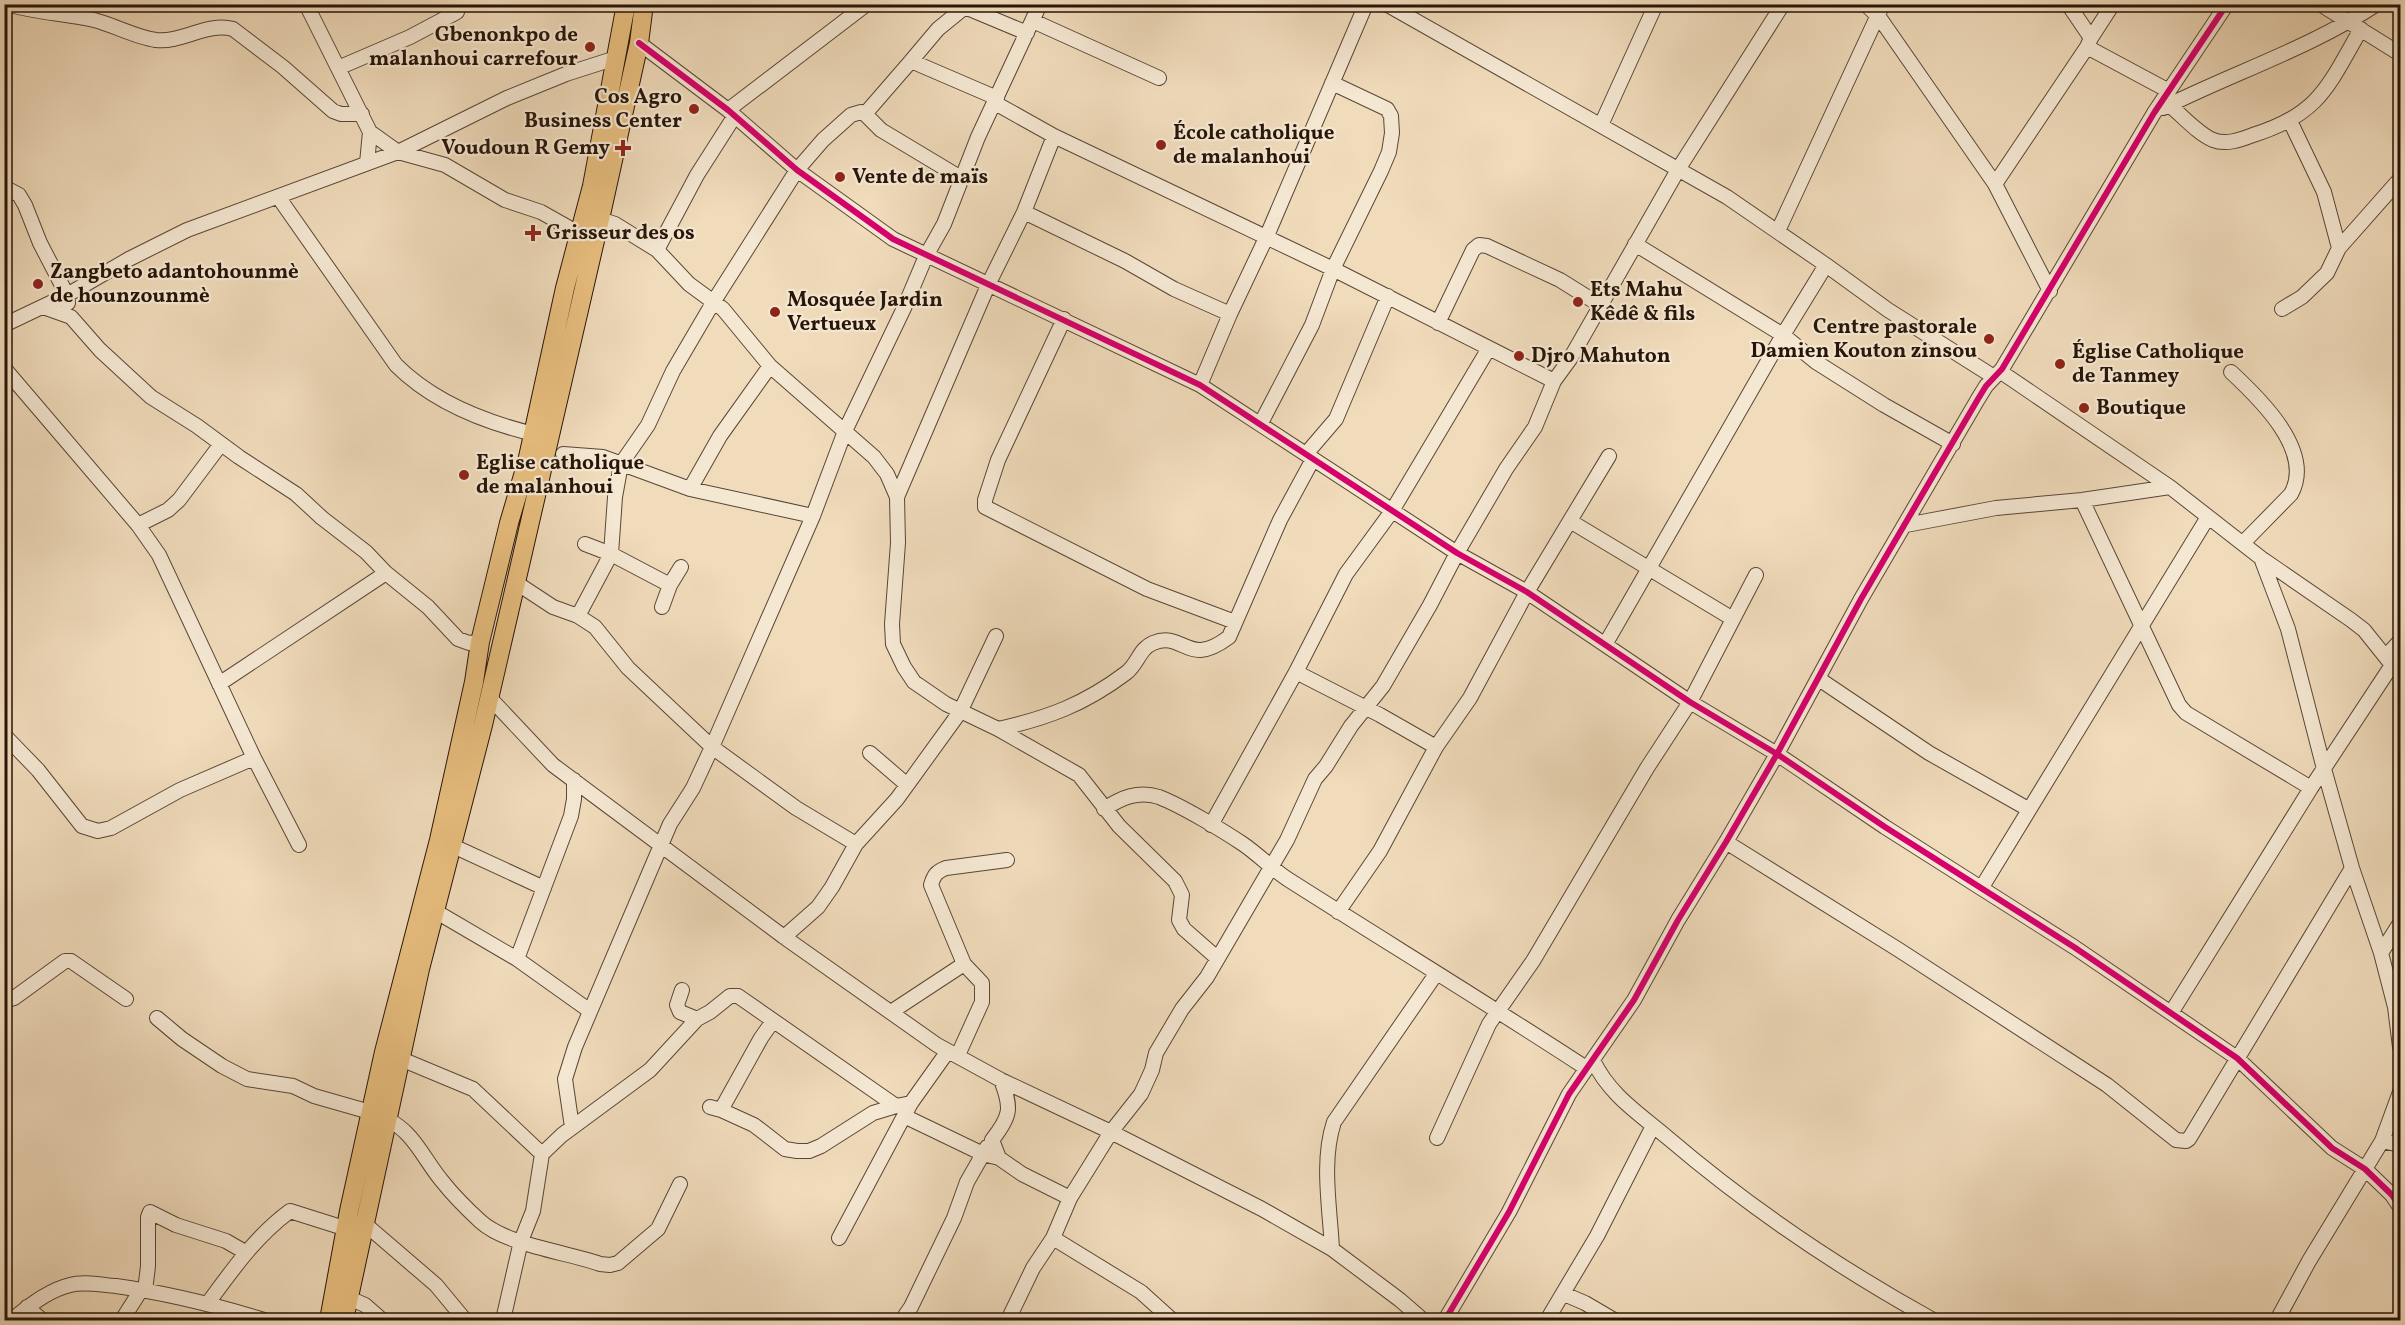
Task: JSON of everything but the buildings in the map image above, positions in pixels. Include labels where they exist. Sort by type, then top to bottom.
[{"type":"main road","points":[[329,1320],[370,1112],[389,1029],[439,840],[474,682],[480,642],[509,523],[534,434],[552,346],[592,186],[626,4]]},
{"type":"main road","points":[[344,1320],[420,969],[489,697],[600,219],[639,43],[644,4]]},
{"type":"street","points":[[7,4],[94,20],[155,40],[167,40],[215,28],[233,29],[283,67],[333,111],[341,114],[362,114]]},
{"type":"street","points":[[306,4],[369,132],[367,163]]},
{"type":"street","points":[[657,250],[731,113],[867,4]]},
{"type":"street","points":[[572,1127],[565,1079],[567,1067],[590,1011],[670,824],[693,788],[712,747],[813,516],[845,430],[904,308],[926,256],[944,224],[978,137],[1040,4]]},
{"type":"street","points":[[1200,385],[1366,4]]},
{"type":"street","points":[[1386,4],[1679,168],[1778,231],[1888,310],[1998,373],[2004,374],[2170,487],[2261,558],[2351,620],[2364,630],[2393,665]]},
{"type":"street","points":[[1601,125],[1656,4]]},
{"type":"street","points":[[1008,1320],[1034,1268],[1053,1238],[1070,1198],[1111,1132],[1141,1094],[1152,1070],[1156,1053],[1182,1009],[1207,977],[1301,813],[1315,779],[1365,707],[1383,686],[1457,553],[1506,469],[1534,427],[1554,381],[1570,359],[1679,168],[1783,4]]},
{"type":"street","points":[[1865,4],[1881,11],[1995,184],[2050,291]]},
{"type":"street","points":[[2068,4],[2089,42],[2169,98],[2203,134],[2221,142],[2241,139],[2290,121],[2308,109],[2324,92],[2355,26],[2377,4]]},
{"type":"street","points":[[1995,184],[2114,4]]},
{"type":"street","points":[[1445,1320],[1509,1212],[1569,1094],[1634,1000],[1678,920],[1777,754],[1861,599],[1978,399],[1998,373],[2050,291],[2154,113],[2169,98],[2227,4]]},
{"type":"street","points":[[2320,4],[2400,54]]},
{"type":"street","points":[[865,114],[938,29],[963,6],[1030,27],[1159,78]]},
{"type":"street","points":[[1778,231],[1881,11]]},
{"type":"street","points":[[338,68],[410,37],[457,12]]},
{"type":"street","points":[[2169,98],[2213,83],[2355,26]]},
{"type":"street","points":[[639,43],[731,113],[797,170],[893,239],[1200,385],[1457,553],[1527,592],[1606,643],[1690,702],[1777,754],[1885,827],[1982,887],[2237,1058],[2332,1148],[2365,1169],[2400,1206]]},
{"type":"street","points":[[4,325],[67,295],[129,259],[187,230],[279,198],[398,152],[507,98],[566,74],[616,58]]},
{"type":"street","points":[[911,61],[996,100],[1054,136],[1333,269],[1554,381]]},
{"type":"street","points":[[1261,423],[1312,325],[1333,269],[1382,171],[1389,152],[1393,123],[1387,109],[1332,83]]},
{"type":"street","points":[[578,616],[611,554],[615,497],[621,464],[648,425],[673,371],[714,301],[797,170],[823,140],[851,115],[861,112],[881,130],[961,178]]},
{"type":"street","points":[[2290,121],[2324,192],[2339,248]]},
{"type":"street","points":[[369,132],[398,152],[445,165],[505,200],[541,212],[580,234]]},
{"type":"street","points":[[1054,136],[1024,212],[988,283],[897,497],[898,543],[892,624],[893,644],[904,668],[914,682],[960,712],[998,729],[1079,775],[1093,790],[1104,809],[1175,881],[1182,895],[1179,920],[1184,929],[1217,958]]},
{"type":"street","points":[[2282,309],[2302,297],[2327,273],[2339,248],[2400,179]]},
{"type":"street","points":[[4,187],[19,195],[25,205],[40,243],[67,295],[70,317]]},
{"type":"street","points":[[279,198],[396,365],[407,376],[449,404],[500,426],[534,434]]},
{"type":"street","points":[[1024,212],[1125,261],[1174,289],[1230,314]]},
{"type":"street","points":[[600,219],[615,224],[657,250],[689,284],[723,309],[770,366],[874,457],[886,474],[897,497]]},
{"type":"street","points":[[1635,244],[1783,334],[1816,362],[1884,405],[1953,444]]},
{"type":"street","points":[[1438,323],[1466,265],[1479,245],[1487,246],[1560,280],[1600,304]]},
{"type":"street","points":[[1606,643],[1783,334],[1826,265]]},
{"type":"street","points":[[998,729],[1040,719],[1079,704],[1132,668],[1139,654],[1146,646],[1154,642],[1163,640],[1195,651],[1216,647],[1229,637],[1310,457],[1336,419],[1388,296]]},
{"type":"street","points":[[43,307],[70,317],[100,350],[152,397],[296,494],[322,518],[366,552],[386,573],[428,608],[458,639],[469,643],[480,642]]},
{"type":"street","points":[[1064,319],[998,460],[985,500],[985,507],[1147,589],[1235,622]]},
{"type":"street","points":[[1211,825],[1296,672],[1346,574],[1392,510],[1489,348]]},
{"type":"street","points":[[690,489],[720,436],[770,366]]},
{"type":"street","points":[[4,368],[138,525],[159,555],[254,758],[299,844]]},
{"type":"street","points":[[2231,372],[2282,427],[2291,446],[2295,467],[2294,489],[2291,494],[2243,543]]},
{"type":"street","points":[[138,525],[168,510],[179,500],[221,444]]},
{"type":"street","points":[[563,454],[603,457],[690,489],[813,516]]},
{"type":"street","points":[[1338,912],[1380,851],[1436,747],[1470,698],[1527,592],[1609,456]]},
{"type":"street","points":[[1906,525],[1996,508],[2082,500],[2170,487]]},
{"type":"street","points":[[2082,500],[2173,696],[2186,713],[2311,789]]},
{"type":"street","points":[[1982,887],[2208,517]]},
{"type":"street","points":[[1570,521],[1733,620]]},
{"type":"street","points":[[585,544],[611,554],[670,585]]},
{"type":"street","points":[[2261,558],[2288,629],[2352,868],[2398,1009],[2400,1047]]},
{"type":"street","points":[[662,607],[670,585],[681,567]]},
{"type":"street","points":[[219,684],[386,573]]},
{"type":"street","points":[[1437,1138],[1483,1036],[1498,1010],[1533,961],[1641,778],[1690,702],[1756,575]]},
{"type":"street","points":[[516,582],[553,607],[578,616],[595,627],[628,668],[712,747],[796,808],[856,844]]},
{"type":"street","points":[[784,937],[818,907],[856,844],[886,812],[960,712],[996,636]]},
{"type":"street","points":[[2171,1013],[2311,789],[2393,665],[2400,641]]},
{"type":"street","points":[[1296,672],[1436,747]]},
{"type":"street","points":[[1819,679],[1929,753],[2028,809]]},
{"type":"street","points":[[489,697],[553,765],[784,937],[891,1012],[953,1053],[1001,1080],[1111,1132],[1262,1209],[1332,1249],[1423,1320]]},
{"type":"street","points":[[4,735],[38,770],[82,826],[98,831],[111,828],[180,790],[254,758]]},
{"type":"street","points":[[870,753],[906,784]]},
{"type":"street","points":[[517,959],[571,816],[574,780]]},
{"type":"street","points":[[1104,809],[1121,798],[1138,794],[1158,797],[1243,844],[1269,868],[1338,912],[1436,974],[1589,1064],[1613,1091],[1715,1178],[1797,1238],[1853,1274],[1934,1320]]},
{"type":"street","points":[[1726,842],[2107,1085],[2176,1140],[2186,1141],[2352,868]]},
{"type":"street","points":[[453,846],[544,888]]},
{"type":"street","points":[[839,1238],[900,1111],[911,1103],[953,1053],[982,1002],[984,994],[982,983],[964,964],[931,885],[933,876],[946,868],[1007,860]]},
{"type":"street","points":[[435,911],[517,959],[590,1011]]},
{"type":"street","points":[[2381,953],[2400,924]]},
{"type":"street","points":[[4,1001],[14,998],[65,961],[71,961],[86,974],[126,999]]},
{"type":"street","points":[[891,1012],[964,964]]},
{"type":"street","points":[[1332,1249],[1327,1155],[1328,1139],[1334,1122],[1436,974]]},
{"type":"street","points":[[682,990],[677,1005],[680,1012],[697,1019]]},
{"type":"street","points":[[503,1320],[521,1241],[533,1211],[542,1154],[572,1127],[650,1070],[697,1019],[730,996],[738,996],[900,1111],[982,1154],[999,1158],[1022,1174],[1070,1198]]},
{"type":"street","points":[[157,1018],[182,1039],[222,1066],[247,1079],[293,1086],[314,1096],[370,1112]]},
{"type":"street","points":[[774,1021],[716,1108],[754,1125],[785,1149],[797,1151],[809,1151],[873,1113],[900,1111]]},
{"type":"street","points":[[401,1059],[473,1089],[542,1154]]},
{"type":"street","points":[[902,1320],[911,1307],[954,1218],[967,1182],[982,1154],[1005,1124],[1009,1112],[1008,1100],[1001,1080]]},
{"type":"street","points":[[2277,1320],[2382,1141],[2400,1092]]},
{"type":"street","points":[[388,1120],[398,1124],[442,1181],[481,1222],[505,1236],[600,1264],[618,1263],[658,1229],[681,1184]]},
{"type":"street","points":[[1547,1320],[1597,1236],[1653,1125]]},
{"type":"street","points":[[992,1140],[999,1158]]},
{"type":"street","points":[[2382,1141],[2400,1145]]},
{"type":"street","points":[[208,1303],[245,1252],[266,1230],[290,1211],[347,1229]]},
{"type":"street","points":[[122,1320],[143,1291],[148,1266],[148,1217],[150,1212],[176,1225],[226,1241],[245,1252]]},
{"type":"street","points":[[365,1224],[436,1284],[461,1316],[445,1320]]},
{"type":"street","points":[[1053,1238],[1141,1292],[1172,1320]]},
{"type":"street","points":[[12,1320],[27,1308],[72,1284],[97,1284],[208,1303],[264,1320]]},
{"type":"street","points":[[1564,1294],[1614,1320]]},
{"type":"street","points":[[349,1299],[365,1305],[382,1320]]},
{"type":"street","points":[[27,1308],[42,1320]]},
{"type":"cycle path","points":[[1445,1320],[1509,1212],[1569,1094],[1634,1000],[1678,920],[1777,754],[1861,599],[1978,399],[1986,386],[2002,369],[2154,113],[2227,4]]},
{"type":"cycle path","points":[[639,43],[728,110],[797,170],[893,239],[1200,385],[1457,553],[1527,592],[1690,702],[1777,754],[1885,827],[2074,947],[2237,1058],[2332,1148],[2365,1169],[2392,1195],[2400,1207]]},
{"type":"place","name":"Gbenonkpo de malanhoui carrefour","points":[[590,47]]},
{"type":"place","name":"Cos Agro Business Center","points":[[694,109]]},
{"type":"place","name":"École catholique de malanhoui","points":[[1161,145]]},
{"type":"place","name":"Voudoun R Gemy","points":[[623,148]]},
{"type":"place","name":"Vente de maïs","points":[[840,177]]},
{"type":"place","name":"Grisseur des os","points":[[533,233]]},
{"type":"place","name":"Zangbeto adantohounmè de hounzounmè","points":[[38,284]]},
{"type":"place","name":"Ets Mahu Kêdê & fils","points":[[1578,302]]},
{"type":"place","name":"Mosquée Jardin Vertueux","points":[[775,312]]},
{"type":"place","name":"Centre pastorale Damien Kouton zinsou","points":[[1989,339]]},
{"type":"place","name":"Djro Mahuton","points":[[1519,356]]},
{"type":"place","name":"Église Catholique de Tanmey","points":[[2060,364]]},
{"type":"place","name":"Boutique","points":[[2084,408]]},
{"type":"place","name":"Eglise catholique de malanhoui","points":[[464,475]]}]
